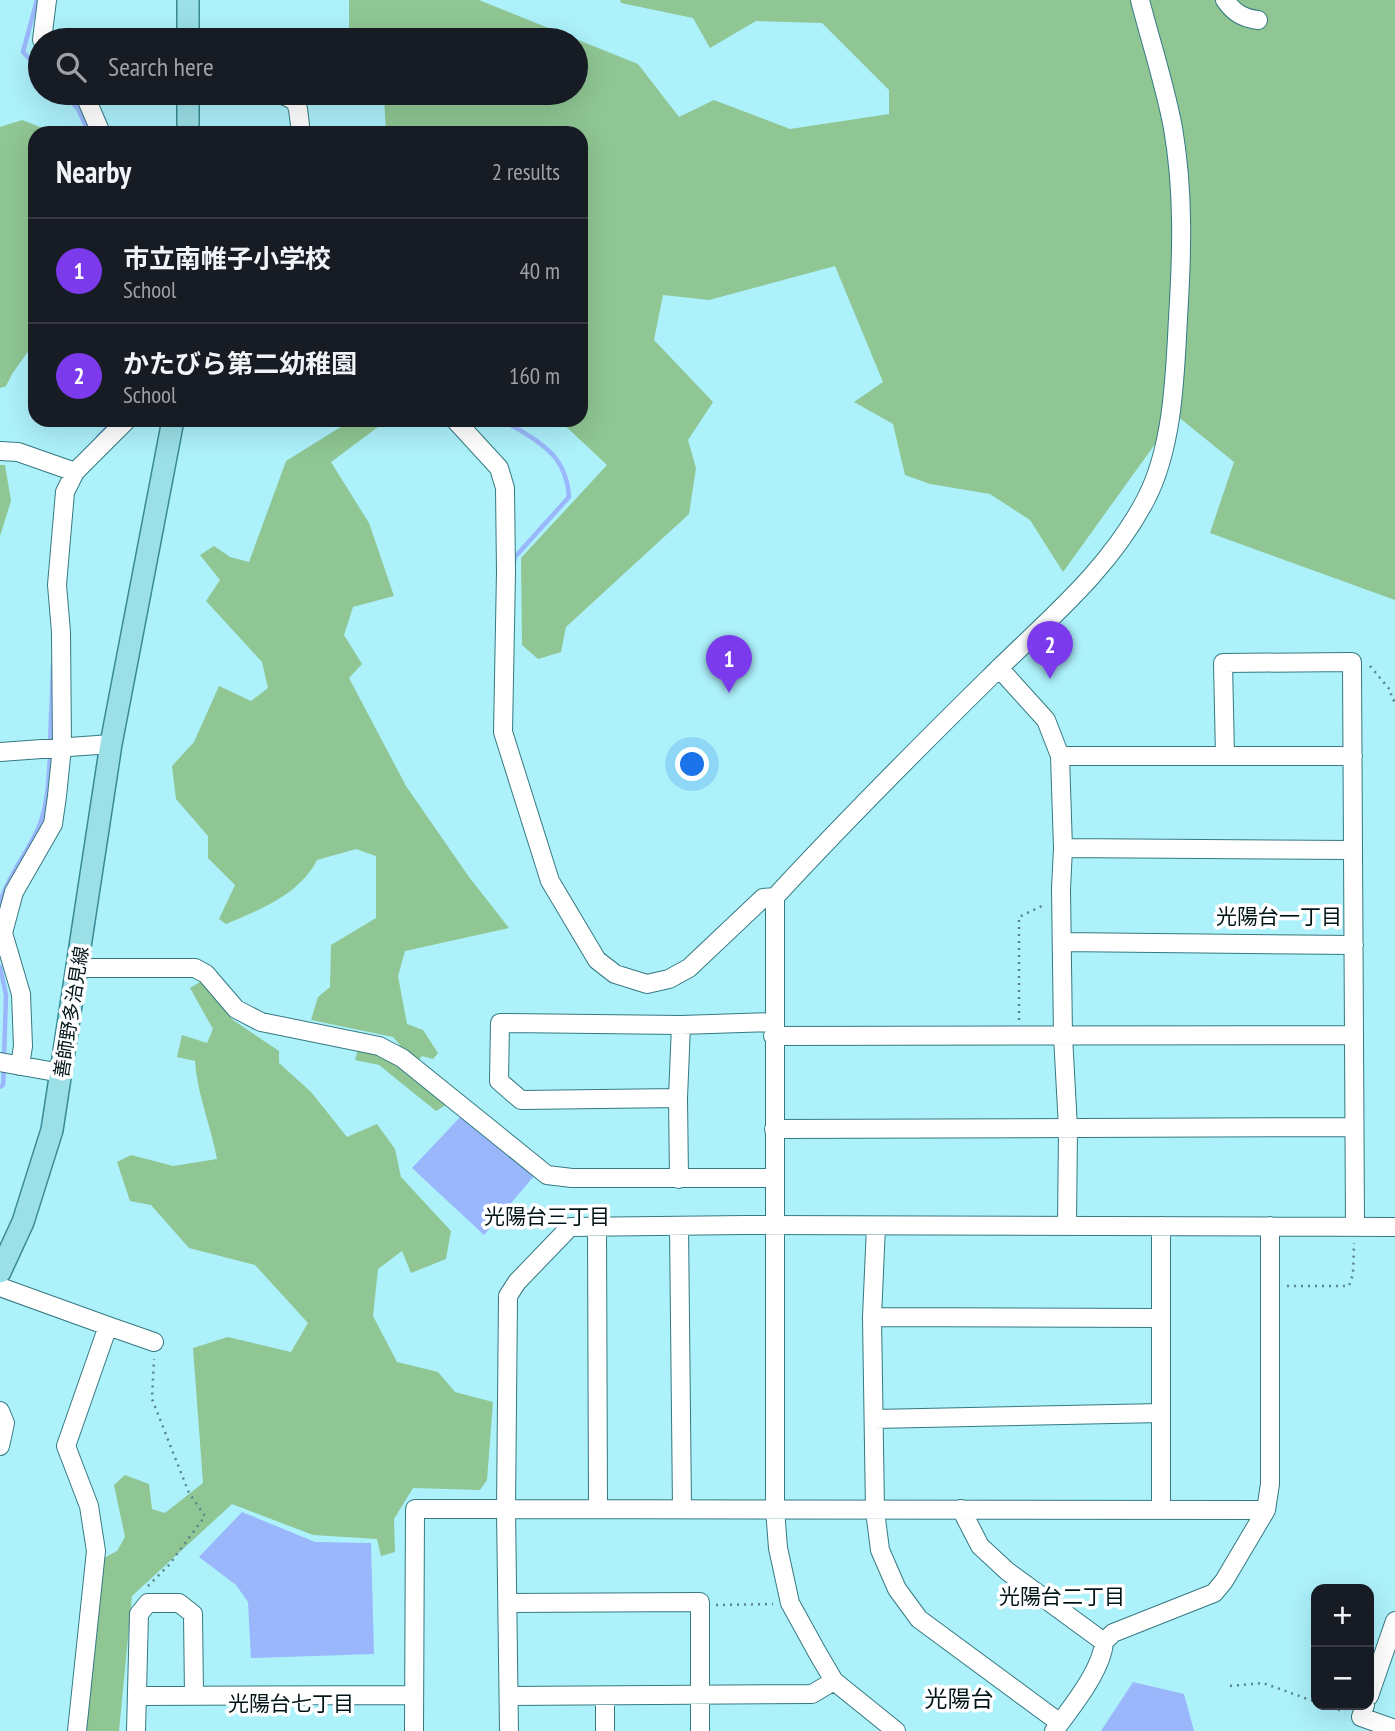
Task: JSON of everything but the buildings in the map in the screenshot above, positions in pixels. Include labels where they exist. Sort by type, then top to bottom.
[{"type":"main road","points":[[188,0],[188,28]]},
{"type":"main road","points":[[188,105],[188,126]]},
{"type":"main road","name":"善師野多治見線","points":[[0,1272],[23,1222],[52,1129],[111,744],[169,427]]},
{"type":"street","points":[[44,28],[47,0]]},
{"type":"street","points":[[897,1731],[834,1681],[790,1603],[778,1548],[775,1509],[775,897],[855,811],[1081,590],[1121,541],[1147,498],[1165,449],[1176,359],[1183,215],[1171,119],[1140,0]]},
{"type":"street","points":[[1225,0],[1230,8],[1244,19],[1258,20]]},
{"type":"street","points":[[89,105],[98,126]]},
{"type":"street","points":[[296,105],[300,126]]},
{"type":"street","points":[[61,1073],[11,1064],[23,1046],[21,994],[6,946],[4,924],[14,892],[52,824],[62,747],[61,632],[57,585],[65,492],[75,472],[120,427]]},
{"type":"street","points":[[461,427],[499,468],[505,488],[503,732],[550,881],[559,901],[597,960],[615,974],[647,984],[669,979],[689,968],[763,898],[775,897]]},
{"type":"street","points":[[0,451],[18,452],[75,472]]},
{"type":"street","points":[[1225,756],[1223,663],[1352,662],[1355,1226]]},
{"type":"street","points":[[999,668],[1046,720],[1060,755],[1063,1036],[1068,1129],[1066,1226]]},
{"type":"street","points":[[0,752],[111,744]]},
{"type":"street","points":[[1060,755],[1353,755]]},
{"type":"street","points":[[1063,848],[1352,850]]},
{"type":"street","points":[[1062,942],[1354,945]]},
{"type":"street","points":[[78,968],[195,968],[214,982],[236,1009],[261,1022],[379,1046],[402,1058],[547,1175],[572,1178],[774,1178]]},
{"type":"street","points":[[678,1098],[521,1100],[499,1080],[500,1023],[681,1025],[1063,1036],[1353,1035]]},
{"type":"street","points":[[679,1179],[681,1025]]},
{"type":"street","points":[[774,1129],[1354,1128]]},
{"type":"street","points":[[679,1226],[682,1509]]},
{"type":"street","points":[[876,1226],[872,1317],[876,1511],[880,1550],[897,1589],[919,1619],[1057,1727],[1095,1670],[1103,1654],[1104,1642],[1113,1633],[1213,1593],[1224,1581],[1266,1510],[1270,1483],[1270,1226]]},
{"type":"street","points":[[1161,1226],[1161,1509]]},
{"type":"street","points":[[509,1731],[506,1509],[508,1296],[517,1282],[570,1227],[1395,1227]]},
{"type":"street","points":[[597,1227],[598,1509]]},
{"type":"street","points":[[0,1287],[155,1342]]},
{"type":"street","points":[[872,1317],[1161,1318]]},
{"type":"street","points":[[77,1731],[96,1551],[89,1506],[66,1446],[108,1326]]},
{"type":"street","points":[[0,1411],[5,1432],[0,1446]]},
{"type":"street","points":[[874,1419],[1161,1413]]},
{"type":"street","points":[[414,1731],[415,1509],[1266,1510]]},
{"type":"street","points":[[961,1509],[980,1546],[1007,1571],[1104,1642]]},
{"type":"street","points":[[509,1603],[700,1602],[700,1731]]},
{"type":"street","points":[[136,1731],[139,1696],[139,1614],[148,1604],[179,1603],[192,1614],[194,1695]]},
{"type":"street","points":[[1374,1682],[1395,1621]]},
{"type":"street","points":[[509,1696],[812,1694],[834,1681]]},
{"type":"street","points":[[139,1696],[414,1695]]},
{"type":"street","points":[[605,1696],[605,1731]]},
{"type":"street","points":[[1363,1711],[1395,1729]]},
{"type":"path","points":[[1352,662],[1365,660],[1391,691],[1395,702]]},
{"type":"path","points":[[1018,1035],[1019,917],[1061,896]]},
{"type":"path","points":[[1270,1287],[1349,1286],[1353,1274],[1355,1226]]},
{"type":"path","points":[[148,1604],[139,1595],[169,1565],[205,1516],[189,1493],[152,1399],[155,1342]]},
{"type":"path","points":[[699,1606],[790,1603]]},
{"type":"path","points":[[1230,1686],[1263,1684],[1311,1700]]},
{"type":"green space","points":[[349,0],[479,0],[549,28],[349,28]]},
{"type":"green space","points":[[620,0],[1395,0],[1395,600],[1210,533],[1234,462],[1176,415],[1063,572],[1030,520],[990,494],[930,484],[905,475],[893,424],[854,402],[883,382],[835,266],[709,300],[663,295],[654,340],[713,402],[688,440],[696,468],[689,514],[566,627],[561,652],[538,659],[522,645],[521,558],[607,465],[566,427],[588,427],[588,126],[386,126],[384,105],[588,105],[588,44],[638,64],[679,117],[714,100],[790,129],[889,114],[889,90],[822,23],[756,21],[710,48],[693,18],[621,3]]},
{"type":"green space","points":[[22,120],[37,126],[28,126],[28,352],[6,386],[0,388],[0,127]]},
{"type":"green space","points":[[341,427],[378,427],[331,462],[369,523],[394,596],[353,607],[344,635],[362,664],[349,678],[406,786],[469,877],[509,928],[405,951],[398,976],[407,1024],[423,1030],[438,1053],[433,1059],[422,1056],[411,1069],[446,1105],[436,1111],[379,1065],[355,1060],[359,1046],[393,1057],[400,1045],[393,1037],[311,1020],[318,997],[330,987],[331,945],[376,918],[376,856],[356,849],[317,860],[290,892],[226,924],[219,919],[235,885],[208,858],[208,836],[176,799],[172,766],[194,742],[219,686],[251,701],[268,688],[262,662],[206,601],[220,580],[200,555],[214,546],[230,557],[249,562],[286,461]]},
{"type":"green space","points":[[0,465],[5,465],[11,501],[0,536]]},
{"type":"green space","points":[[200,982],[233,1020],[279,1051],[279,1063],[311,1092],[347,1137],[377,1124],[395,1149],[401,1177],[451,1231],[446,1259],[411,1273],[402,1251],[378,1269],[373,1316],[397,1362],[438,1372],[455,1392],[493,1402],[487,1480],[480,1490],[413,1488],[394,1519],[395,1552],[381,1556],[377,1539],[313,1535],[232,1504],[132,1596],[119,1731],[89,1731],[85,1730],[100,1560],[117,1551],[125,1537],[114,1485],[125,1475],[149,1484],[152,1509],[165,1513],[203,1483],[193,1348],[228,1337],[291,1352],[308,1323],[255,1265],[189,1248],[151,1205],[130,1201],[117,1162],[131,1155],[173,1166],[217,1159],[198,1086],[195,1061],[177,1057],[182,1035],[207,1043],[213,1029],[190,988]]},
{"type":"water","points":[[466,1111],[534,1176],[484,1235],[412,1168]]},
{"type":"water","points":[[242,1512],[315,1542],[371,1543],[374,1654],[251,1658],[248,1602],[236,1585],[199,1557]]},
{"type":"water","points":[[1133,1682],[1184,1694],[1194,1731],[1101,1731]]},
{"type":"waterway","points":[[29,28],[37,0]]},
{"type":"waterway","points":[[28,33],[23,52],[28,57]]},
{"type":"waterway","points":[[74,105],[86,126]]},
{"type":"waterway","points":[[98,437],[107,427]]},
{"type":"waterway","points":[[514,427],[538,442],[556,459],[567,482],[569,497],[515,557],[514,562]]},
{"type":"waterway","points":[[50,744],[53,665]]},
{"type":"waterway","points":[[0,902],[43,816],[50,753]]},
{"type":"waterway","points":[[0,967],[6,995],[4,1060]]},
{"type":"waterway","points":[[0,1087],[3,1085],[4,1069]]},
{"type":"place","name":"かたびら第二幼稚園","points":[[1050,679]]},
{"type":"place","name":"市立南帷子小学校","points":[[729,693]]},
{"type":"district","name":"光陽台一丁目","points":[[1279,917]]},
{"type":"district","name":"光陽台三丁目","points":[[547,1217]]},
{"type":"district","name":"光陽台二丁目","points":[[1062,1597]]},
{"type":"district","name":"光陽台","points":[[959,1699]]},
{"type":"district","name":"光陽台七丁目","points":[[291,1704]]}]
